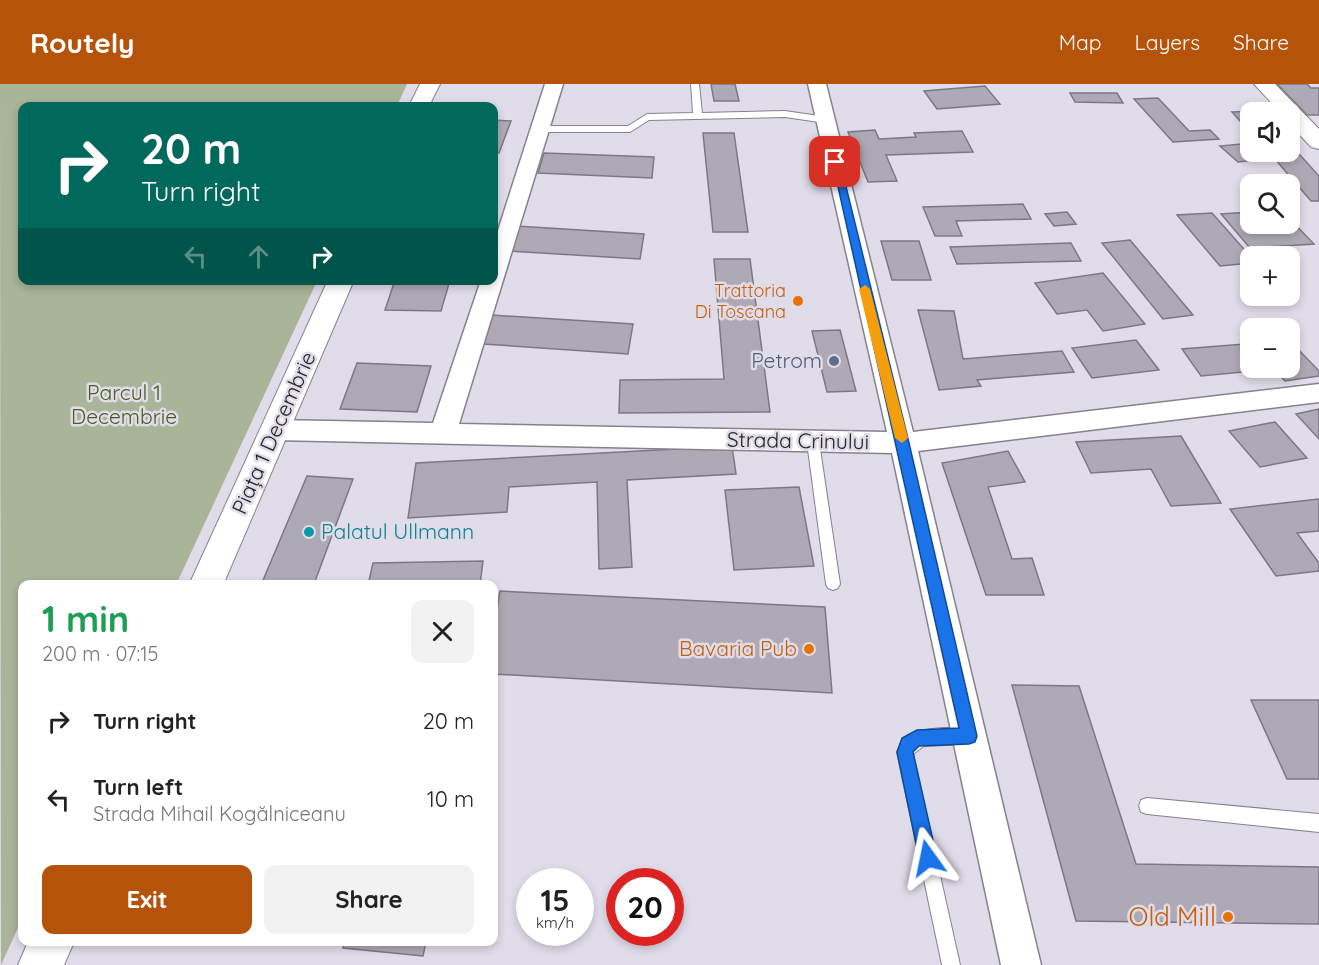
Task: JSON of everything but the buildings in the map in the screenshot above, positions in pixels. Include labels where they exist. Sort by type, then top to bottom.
[{"type":"street","points":[[421,102],[430,84]]},
{"type":"street","points":[[498,262],[554,84]]},
{"type":"street","points":[[817,84],[903,443],[1022,965]]},
{"type":"street","points":[[1264,84],[1319,142]]},
{"type":"street","name":"Piața 1 Decembrie","points":[[208,580],[339,285]]},
{"type":"street","points":[[443,434],[490,285]]},
{"type":"street","name":"Strada Crinului","points":[[275,430],[903,443],[1319,393]]},
{"type":"street","points":[[41,965],[49,946]]},
{"type":"lane","points":[[695,84],[698,116]]},
{"type":"lane","points":[[539,129],[630,129],[647,117],[785,114],[826,120]]},
{"type":"lane","points":[[813,441],[833,584]]},
{"type":"lane","points":[[951,965],[905,752],[908,744],[917,738],[969,736]]},
{"type":"lane","points":[[1147,806],[1319,823]]},
{"type":"green space","name":"Parcul 1 Decembrie","points":[[0,84],[407,84],[399,102],[18,102],[18,285],[315,285],[178,580],[18,580],[18,928],[1,965]]},
{"type":"slow traffic","points":[[865,289],[902,438]]},
{"type":"place","name":"Trattoria Di Toscana","points":[[798,301]]},
{"type":"place","name":"Petrom","points":[[834,361]]},
{"type":"place","name":"Palatul Ullmann","points":[[309,532]]},
{"type":"place","name":"Bavaria Pub","points":[[809,649]]},
{"type":"place","name":"Old Mill","points":[[1228,917]]},
{"type":"route","points":[[835,162],[903,443],[969,736],[917,738],[908,744],[905,752],[928,858]]}]
